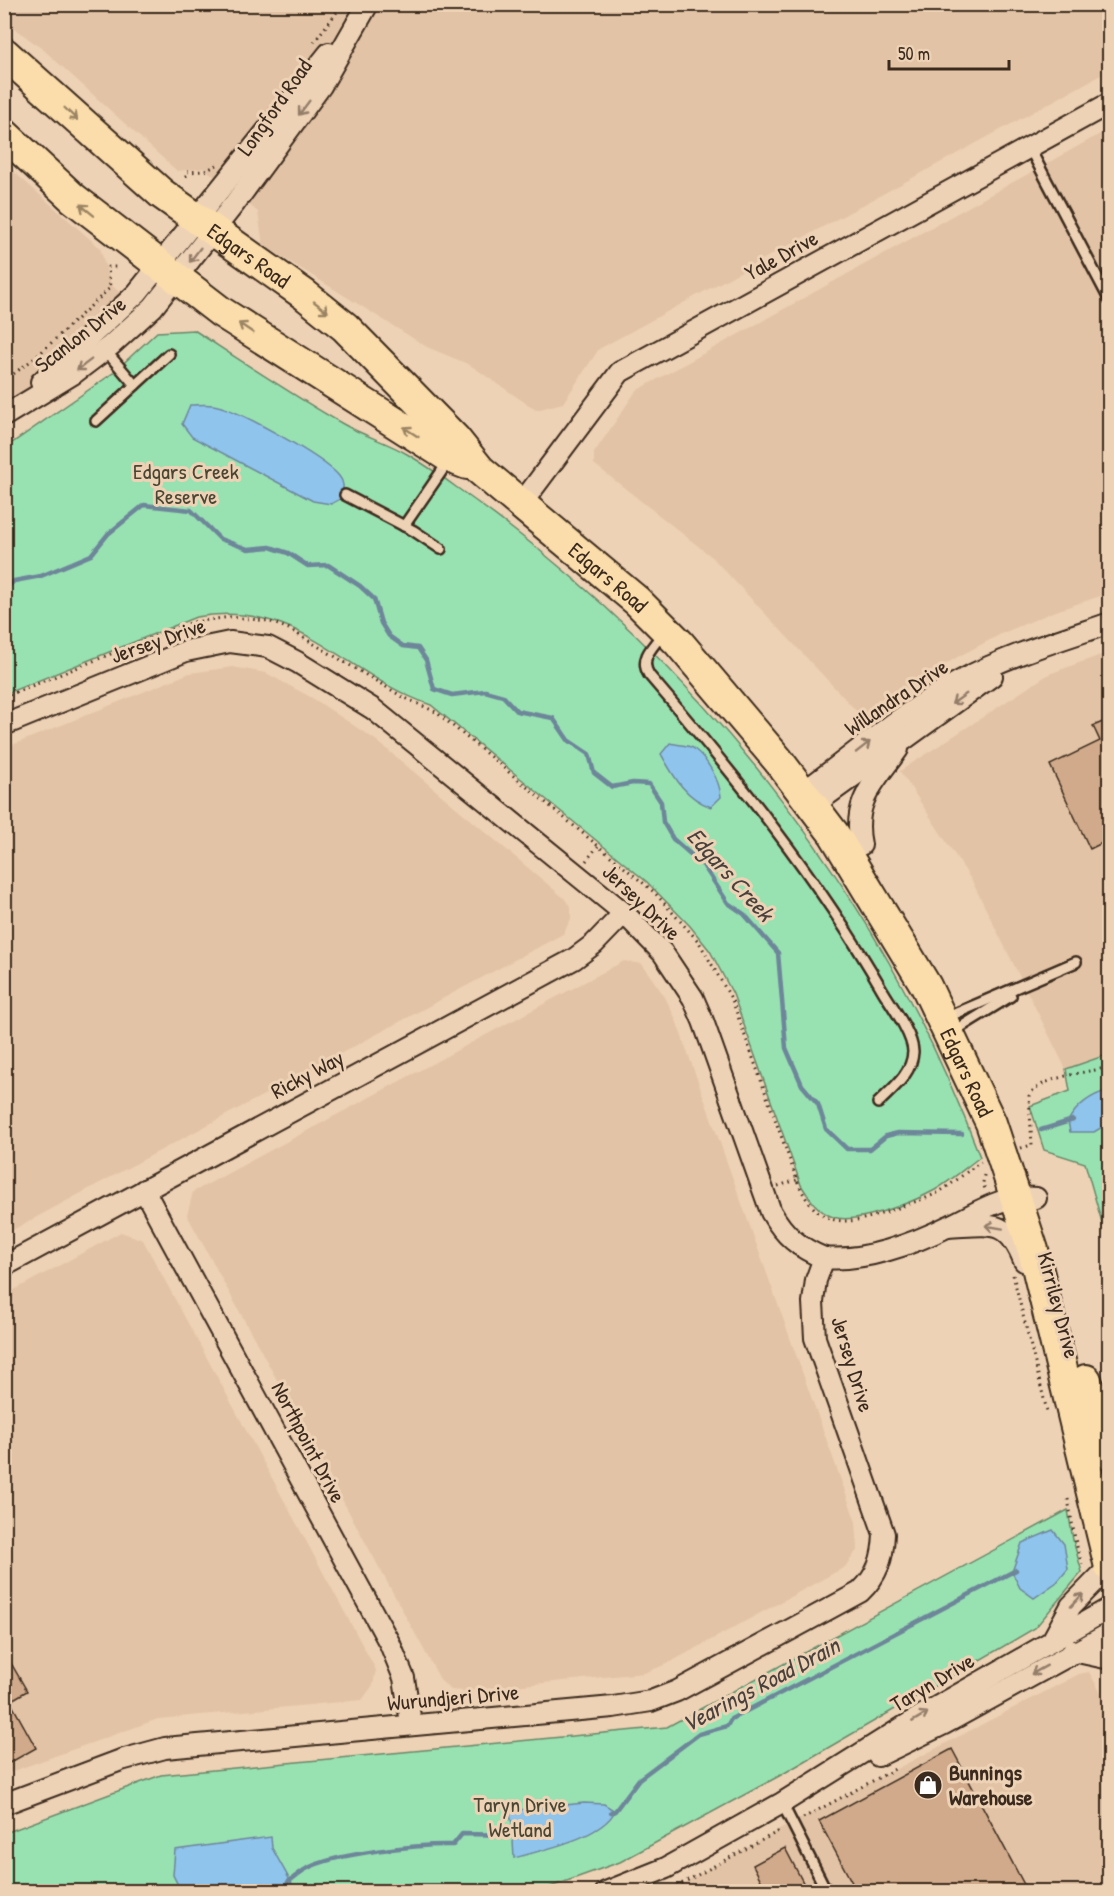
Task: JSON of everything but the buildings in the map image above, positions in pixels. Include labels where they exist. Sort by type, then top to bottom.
[{"type":"main road","name":"Edgars Road","points":[[4,53],[89,132],[162,194],[305,295],[345,327],[456,440],[480,470],[601,568],[673,637],[861,845],[909,921],[954,1023],[1018,1149],[1014,1200]]},
{"type":"main road","name":"Edgars Road","points":[[7,139],[73,198],[168,272],[254,334],[451,457],[480,470]]},
{"type":"main road","name":"Edgars Road","points":[[814,794],[867,885],[954,1023],[991,1123],[1014,1200],[1034,1250],[1096,1452],[1103,1573]]},
{"type":"street","name":"Longford Road","points":[[168,272],[368,4]]},
{"type":"street","name":"Yale Drive","points":[[522,503],[620,372],[1110,103]]},
{"type":"street","name":"Scanlon Drive","points":[[4,415],[73,374],[132,327],[168,272]]},
{"type":"street","name":"Scanlon Drive","points":[[4,415],[137,293],[168,272]]},
{"type":"street","name":"Willandra Drive","points":[[814,794],[918,705],[961,680],[1110,623]]},
{"type":"street","name":"Jersey Drive","points":[[4,725],[186,651],[230,642],[268,647],[297,662],[392,722],[624,913],[663,953],[693,998],[771,1212],[780,1228],[806,1251],[824,1258],[816,1280],[813,1302],[815,1338],[885,1534],[884,1552],[878,1570]]},
{"type":"street","name":"Willandra Drive","points":[[814,794],[909,735],[1024,654]]},
{"type":"street","points":[[861,845],[857,824],[864,798],[909,735]]},
{"type":"street","name":"Ricky Way","points":[[4,1266],[574,959],[594,944],[624,913]]},
{"type":"street","name":"Northpoint Drive","points":[[144,1190],[390,1644],[404,1678],[411,1724]]},
{"type":"street","name":"Kirriley Drive","points":[[824,1258],[844,1260],[863,1257],[948,1227],[1014,1200]]},
{"type":"street","name":"Kirriley Drive","points":[[948,1227],[998,1226],[1016,1242],[1033,1292],[1058,1395],[1096,1452]]},
{"type":"street","name":"Wurundjeri Drive","points":[[4,1804],[121,1760],[165,1748],[613,1707],[651,1701],[677,1692],[847,1599],[869,1583],[878,1570]]},
{"type":"street","points":[[1053,1639],[1071,1606],[1103,1573]]},
{"type":"street","name":"Taryn Drive","points":[[606,1892],[666,1868],[782,1803],[921,1716],[1110,1608]]},
{"type":"street","name":"Taryn Drive","points":[[782,1803],[944,1724],[1073,1651],[1110,1633]]},
{"type":"street","points":[[1073,1651],[1110,1659]]},
{"type":"lane","points":[[1029,147],[1110,301]]},
{"type":"lane","points":[[105,350],[135,385]]},
{"type":"lane","points":[[96,421],[169,354]]},
{"type":"lane","points":[[404,526],[451,457]]},
{"type":"lane","points":[[345,495],[404,526],[441,549]]},
{"type":"lane","points":[[673,637],[650,649],[644,667],[743,784],[790,848],[828,902],[900,1020],[913,1049],[912,1065],[878,1103]]},
{"type":"lane","points":[[954,1023],[1076,962]]},
{"type":"lane","points":[[954,1023],[1025,986]]},
{"type":"lane","points":[[782,1803],[827,1892]]},
{"type":"path","points":[[309,48],[343,4]]},
{"type":"path","points":[[186,177],[186,172],[205,171],[218,165]]},
{"type":"path","points":[[4,381],[44,350],[110,288],[108,267],[117,267]]},
{"type":"path","points":[[4,697],[194,622],[230,617],[249,618],[289,628],[403,697],[436,712],[646,886],[676,914],[699,942],[732,1000],[797,1180],[811,1208],[829,1219],[844,1222],[867,1219],[938,1192],[984,1160],[982,1183],[1014,1200]]},
{"type":"path","points":[[1018,1149],[1032,1145],[1029,1096],[1038,1086],[1110,1067]]},
{"type":"path","points":[[1012,1273],[1049,1420]]},
{"type":"path","points":[[1068,1497],[1074,1539],[1084,1573],[1103,1573]]},
{"type":"path","points":[[666,1892],[898,1767]]},
{"type":"shaded area","points":[[5,4],[1109,4],[1110,70],[599,349],[563,403],[536,410],[470,365],[427,347],[263,245],[258,212],[204,168],[177,171],[45,51],[5,21]]},
{"type":"shaded area","points":[[1109,129],[1109,593],[1053,612],[1001,634],[954,659],[862,717],[712,557],[594,464],[594,453],[636,391]]},
{"type":"shaded area","points":[[4,163],[100,248],[111,285],[157,323],[136,331],[5,427]]},
{"type":"shaded area","points":[[1109,652],[1109,1054],[1066,1069],[972,881],[900,771],[1049,674]]},
{"type":"shaded area","points":[[233,667],[266,673],[314,699],[377,741],[564,898],[571,907],[571,919],[563,934],[5,1234],[5,748],[190,673]]},
{"type":"shaded area","points":[[624,961],[642,964],[665,997],[676,1020],[856,1522],[858,1549],[845,1567],[667,1664],[644,1673],[463,1691],[451,1690],[441,1681],[187,1215],[193,1192]]},
{"type":"shaded area","points":[[121,1232],[143,1240],[376,1670],[373,1685],[362,1700],[158,1719],[5,1774],[5,1295]]},
{"type":"shaded area","points":[[1089,1672],[1109,1707],[1109,1891],[668,1892],[781,1829],[1079,1674]]},
{"type":"green space","name":"Edgars Creek Reserve","points":[[194,330],[324,413],[399,450],[450,483],[542,552],[623,624],[699,700],[768,783],[832,870],[888,961],[938,1057],[980,1157],[941,1186],[899,1206],[856,1218],[843,1219],[823,1212],[801,1185],[733,994],[710,951],[690,926],[647,882],[431,705],[400,692],[293,629],[265,619],[233,614],[196,617],[5,694],[5,448],[113,373],[157,332]]},
{"type":"green space","points":[[1109,1054],[1109,1247],[1085,1163],[1044,1150],[1030,1106],[1070,1091],[1066,1069]]},
{"type":"green space","name":"Taryn Drive Wetland","points":[[1068,1510],[1082,1572],[1035,1628],[781,1775],[620,1862],[539,1891],[5,1892],[5,1833],[161,1775],[667,1727]]},
{"type":"water","points":[[190,405],[224,408],[299,446],[339,476],[343,484],[342,498],[331,504],[313,501],[192,437],[182,424]]},
{"type":"water","points":[[670,743],[693,748],[708,764],[718,784],[721,797],[711,807],[687,792],[671,771],[661,754]]},
{"type":"water","points":[[1109,1090],[1109,1123],[1094,1132],[1070,1132],[1068,1121],[1080,1105]]},
{"type":"water","points":[[1053,1530],[1064,1544],[1068,1569],[1057,1582],[1034,1598],[1020,1588],[1012,1572],[1022,1543]]},
{"type":"water","points":[[584,1803],[604,1804],[615,1811],[598,1829],[585,1836],[514,1858],[509,1811]]},
{"type":"water","points":[[271,1837],[272,1848],[296,1891],[181,1891],[173,1875],[175,1850]]},
{"type":"waterway","name":"Edgars Creek","points":[[4,590],[14,581],[41,576],[91,555],[108,534],[144,505],[191,510],[220,539],[248,549],[270,547],[288,553],[308,566],[328,565],[360,586],[374,599],[381,623],[389,636],[403,646],[418,648],[426,660],[434,689],[452,695],[485,691],[503,696],[517,711],[553,718],[568,740],[589,754],[594,773],[612,787],[633,783],[649,784],[661,802],[663,822],[673,839],[703,865],[728,903],[744,914],[778,953],[786,1048],[802,1085],[818,1104],[826,1129],[847,1149],[870,1149],[886,1136],[898,1133],[962,1134]]},
{"type":"waterway","name":"Edgars Creek","points":[[1041,1130],[1073,1120]]},
{"type":"waterway","name":"Vearings Road Drain","points":[[611,1812],[615,1811],[639,1779],[699,1734],[727,1726],[731,1719],[1016,1570]]},
{"type":"waterway","name":"Vearings Road Drain","points":[[288,1882],[304,1870],[337,1858],[400,1848],[453,1845],[462,1834],[519,1835]]},
{"type":"place","name":"Bunnings Warehouse","points":[[928,1785]]}]
